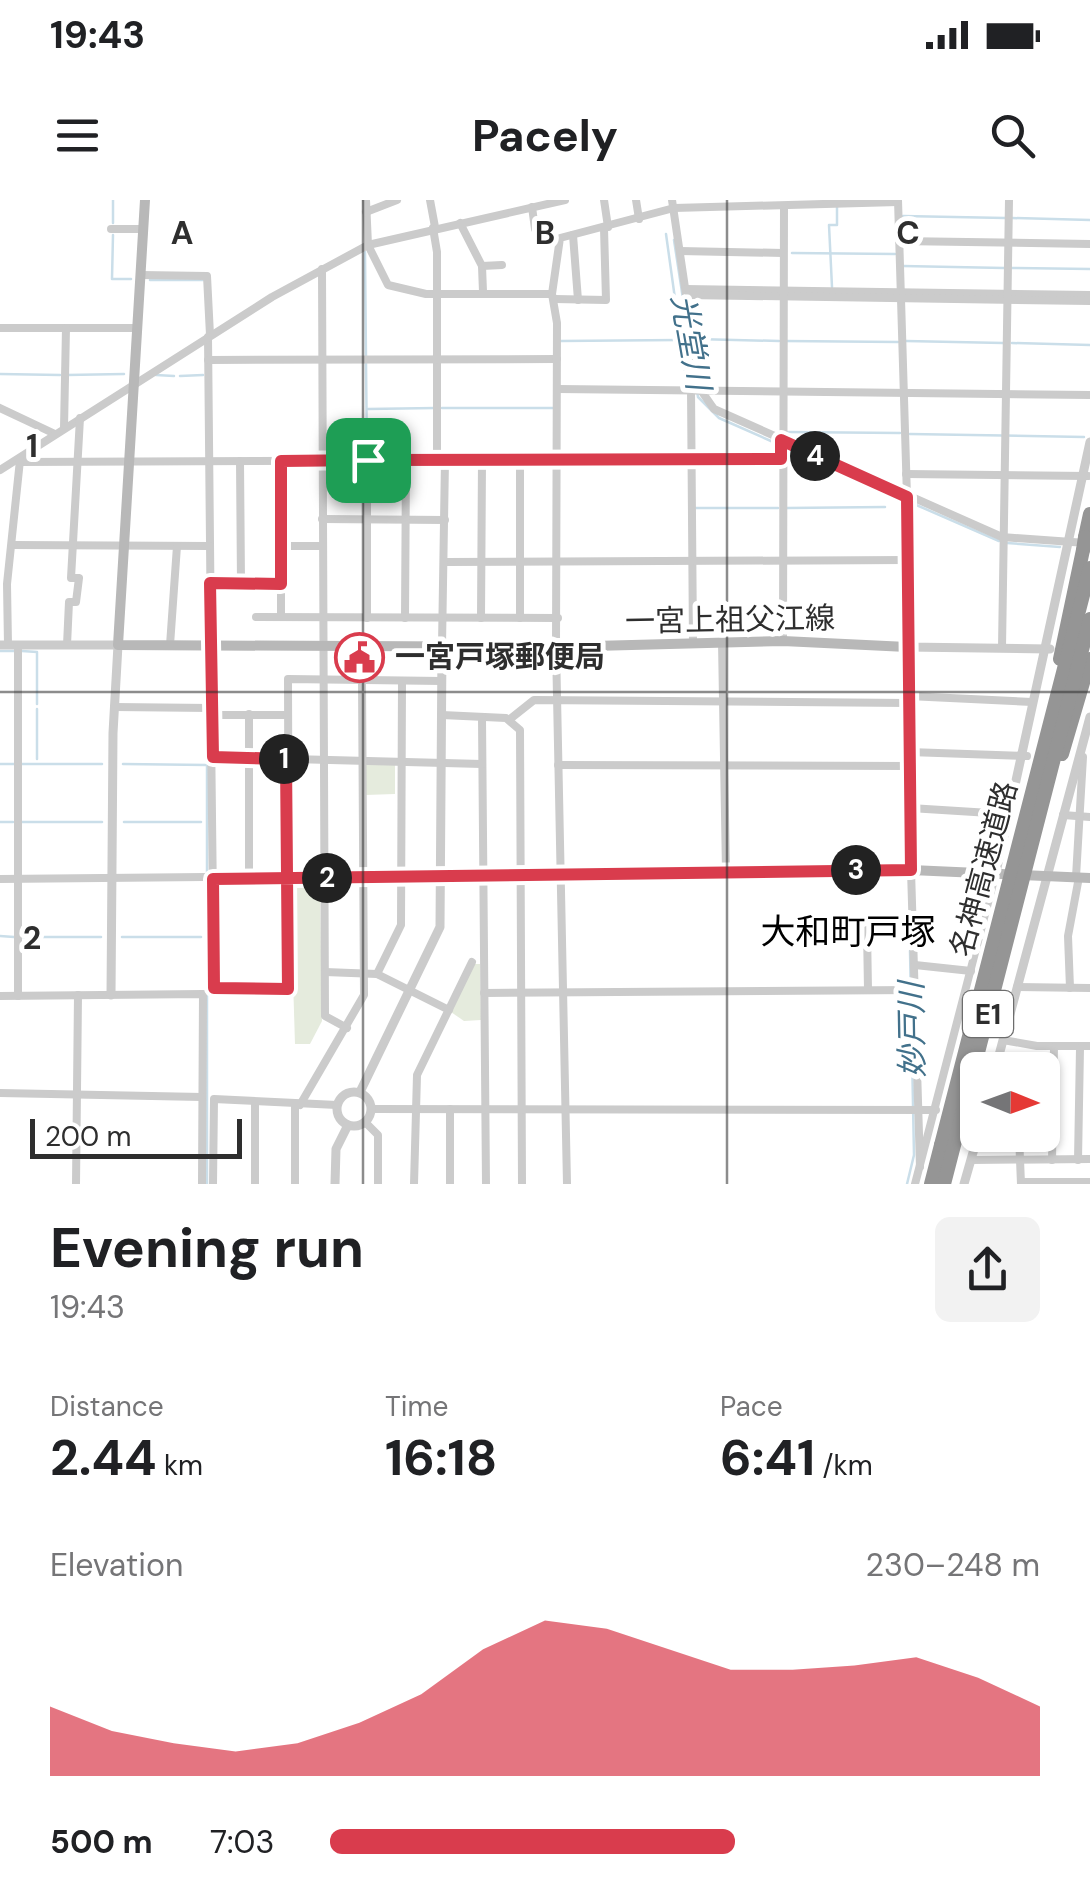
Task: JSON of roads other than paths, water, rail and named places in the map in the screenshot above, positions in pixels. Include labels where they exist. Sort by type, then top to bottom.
[{"type":"highway","points":[[947,1147],[1090,514]]},
{"type":"highway","name":"名神高速道路","points":[[944,1184],[947,1147],[1090,568]]},
{"type":"highway","name":"名神高速道路","points":[[931,1184],[947,1147],[1090,619]]},
{"type":"highway","points":[[947,1147],[1090,658]]},
{"type":"main road","points":[[118,645],[146,200]]},
{"type":"main road","name":"一宮上祖父江線","points":[[118,645],[556,647],[783,641],[908,647]]},
{"type":"main road","points":[[908,647],[911,870],[1082,878]]},
{"type":"street","points":[[366,200],[368,245],[388,285],[436,294],[483,292],[606,300],[604,200]]},
{"type":"street","points":[[366,212],[398,200]]},
{"type":"street","points":[[360,1092],[438,936],[446,562],[437,360],[438,252],[430,200]]},
{"type":"street","points":[[485,200],[488,215]]},
{"type":"street","points":[[0,470],[209,336],[368,245],[460,223],[509,205],[532,207],[565,200]]},
{"type":"street","points":[[636,200],[639,219]]},
{"type":"street","points":[[1002,648],[1008,200]]},
{"type":"street","points":[[566,1184],[556,647],[558,388],[554,297],[560,238],[639,219],[673,204],[898,201],[908,647],[1051,649]]},
{"type":"street","points":[[673,204],[695,389],[692,644]]},
{"type":"street","points":[[726,204],[732,218]]},
{"type":"street","points":[[783,641],[781,392],[786,204]]},
{"type":"street","points":[[532,207],[535,229]]},
{"type":"street","points":[[460,223],[482,266],[483,292]]},
{"type":"street","points":[[112,228],[144,228]]},
{"type":"street","points":[[573,234],[578,300]]},
{"type":"street","points":[[899,241],[1090,244]]},
{"type":"street","points":[[680,251],[784,253]]},
{"type":"street","points":[[482,266],[502,265]]},
{"type":"street","points":[[322,270],[325,1016],[347,1028]]},
{"type":"street","points":[[141,275],[208,276],[213,757],[209,879],[214,988],[288,989],[288,680],[442,681]]},
{"type":"street","points":[[686,292],[1090,298]]},
{"type":"street","points":[[0,328],[138,328]]},
{"type":"street","points":[[60,431],[66,328]]},
{"type":"street","points":[[208,360],[557,359]]},
{"type":"street","points":[[558,388],[1090,395]]},
{"type":"street","points":[[695,389],[714,409],[781,443],[1002,537],[1082,543]]},
{"type":"street","points":[[0,408],[60,431]]},
{"type":"street","points":[[68,645],[69,602],[76,602],[78,578],[71,578],[80,418]]},
{"type":"street","points":[[916,1184],[996,872],[1032,702],[1082,543],[1090,442]]},
{"type":"street","points":[[20,460],[781,459]]},
{"type":"street","points":[[18,996],[18,764],[7,584],[20,460]]},
{"type":"street","points":[[367,618],[368,460]]},
{"type":"street","points":[[405,618],[406,460]]},
{"type":"street","points":[[481,618],[482,460]]},
{"type":"street","points":[[520,460],[520,618]]},
{"type":"street","points":[[240,461],[241,583]]},
{"type":"street","points":[[281,461],[281,617]]},
{"type":"street","points":[[906,474],[1086,476]]},
{"type":"street","points":[[322,519],[445,520]]},
{"type":"street","points":[[13,545],[210,546]]},
{"type":"street","points":[[170,645],[176,546]]},
{"type":"street","points":[[281,546],[323,546]]},
{"type":"street","points":[[446,562],[782,557],[907,560]]},
{"type":"street","points":[[210,583],[281,584]]},
{"type":"street","points":[[256,617],[558,618]]},
{"type":"street","points":[[722,642],[726,872]]},
{"type":"street","points":[[9,645],[118,645],[112,995]]},
{"type":"street","points":[[295,1184],[297,1104],[364,995],[362,680]]},
{"type":"street","points":[[377,974],[400,932],[402,680]]},
{"type":"street","points":[[509,720],[530,702],[559,701],[1032,702]]},
{"type":"street","points":[[114,707],[287,715]]},
{"type":"street","points":[[249,714],[249,878]]},
{"type":"street","points":[[442,716],[509,720],[520,730],[522,1184]]},
{"type":"street","points":[[1000,1052],[1044,876],[1090,717]]},
{"type":"street","points":[[482,718],[486,1184]]},
{"type":"street","points":[[909,752],[1023,756]]},
{"type":"street","points":[[213,757],[482,764]]},
{"type":"street","points":[[1070,988],[1068,936],[1082,878],[1085,817],[1080,757]]},
{"type":"street","points":[[558,765],[910,766]]},
{"type":"street","points":[[910,808],[1006,814]]},
{"type":"street","points":[[1063,814],[1085,817]]},
{"type":"street","points":[[0,879],[911,870],[914,1107],[920,1166]]},
{"type":"street","points":[[867,930],[868,990]]},
{"type":"street","points":[[414,1184],[413,1109],[417,1075],[472,962]]},
{"type":"street","points":[[914,965],[971,971]]},
{"type":"street","points":[[325,972],[377,974],[449,1010]]},
{"type":"street","points":[[1017,987],[1090,988]]},
{"type":"street","points":[[484,993],[912,990]]},
{"type":"street","points":[[0,996],[202,994],[202,1184]]},
{"type":"street","points":[[76,1184],[78,995]]},
{"type":"street","points":[[1003,1040],[1085,1047],[1078,1160]]},
{"type":"street","points":[[1052,1160],[1054,1047]]},
{"type":"street","points":[[348,1125],[339,1117],[337,1105],[348,1092],[360,1092]]},
{"type":"street","points":[[360,1092],[372,1109]]},
{"type":"street","points":[[0,1093],[202,1097]]},
{"type":"street","points":[[213,1184],[214,1099],[337,1105]]},
{"type":"street","points":[[255,1102],[255,1184]]},
{"type":"street","points":[[372,1109],[936,1110]]},
{"type":"street","points":[[365,1122],[372,1109]]},
{"type":"street","points":[[450,1109],[450,1184]]},
{"type":"street","points":[[348,1125],[365,1122]]},
{"type":"street","points":[[365,1122],[378,1135],[378,1184]]},
{"type":"street","points":[[335,1184],[336,1149],[348,1125]]},
{"type":"street","points":[[964,1184],[974,1152]]},
{"type":"street","points":[[1021,1152],[1021,1183],[1090,1182]]},
{"type":"street","points":[[972,1160],[1090,1160]]},
{"type":"waterway","points":[[113,200],[113,223]]},
{"type":"waterway","points":[[832,287],[829,225],[837,225],[837,206]]},
{"type":"waterway","points":[[903,216],[1005,218]]},
{"type":"waterway","points":[[1012,218],[1090,220]]},
{"type":"waterway","points":[[666,234],[687,385]]},
{"type":"waterway","points":[[113,235],[112,279],[131,279]]},
{"type":"waterway","name":"光堂川","points":[[674,240],[698,397],[719,418],[780,445]]},
{"type":"waterway","points":[[365,252],[366,357]]},
{"type":"waterway","points":[[792,253],[895,254]]},
{"type":"waterway","points":[[903,266],[1004,268]]},
{"type":"waterway","points":[[1012,268],[1090,269]]},
{"type":"waterway","points":[[150,280],[204,280]]},
{"type":"waterway","points":[[696,339],[779,341]]},
{"type":"waterway","points":[[561,341],[679,340]]},
{"type":"waterway","points":[[785,341],[898,342]]},
{"type":"waterway","points":[[906,341],[1003,343]]},
{"type":"waterway","points":[[1012,343],[1090,345]]},
{"type":"waterway","points":[[366,363],[367,457]]},
{"type":"waterway","points":[[0,374],[60,375]]},
{"type":"waterway","points":[[67,375],[124,374]]},
{"type":"waterway","points":[[156,375],[174,376]]},
{"type":"waterway","points":[[180,376],[203,375]]},
{"type":"waterway","points":[[368,409],[435,408]]},
{"type":"waterway","points":[[442,408],[554,408]]},
{"type":"waterway","points":[[786,432],[900,433]]},
{"type":"waterway","points":[[910,434],[1084,437]]},
{"type":"waterway","name":"光堂川","points":[[787,448],[900,499]]},
{"type":"waterway","points":[[914,504],[999,541]]},
{"type":"waterway","points":[[787,508],[885,507]]},
{"type":"waterway","points":[[695,508],[778,508]]},
{"type":"waterway","points":[[1007,543],[1060,547]]},
{"type":"waterway","points":[[0,651],[14,651]]},
{"type":"waterway","points":[[22,651],[37,652],[37,704]]},
{"type":"waterway","points":[[37,709],[37,759]]},
{"type":"waterway","points":[[0,764],[102,764]]},
{"type":"waterway","points":[[123,764],[207,765],[207,873]]},
{"type":"waterway","points":[[0,822],[13,822]]},
{"type":"waterway","points":[[22,822],[102,822]]},
{"type":"waterway","points":[[124,822],[201,822]]},
{"type":"waterway","points":[[207,881],[207,1184]]},
{"type":"waterway","points":[[0,936],[14,937]]},
{"type":"waterway","points":[[22,937],[101,937]]},
{"type":"waterway","points":[[122,937],[201,937]]},
{"type":"waterway","name":"妙戸川","points":[[907,1184],[914,1155],[910,951]]},
{"type":"place","name":"一宮戸塚郵便局","points":[[360,657]]},
{"type":"district","name":"大和町戸塚","points":[[848,932]]}]
